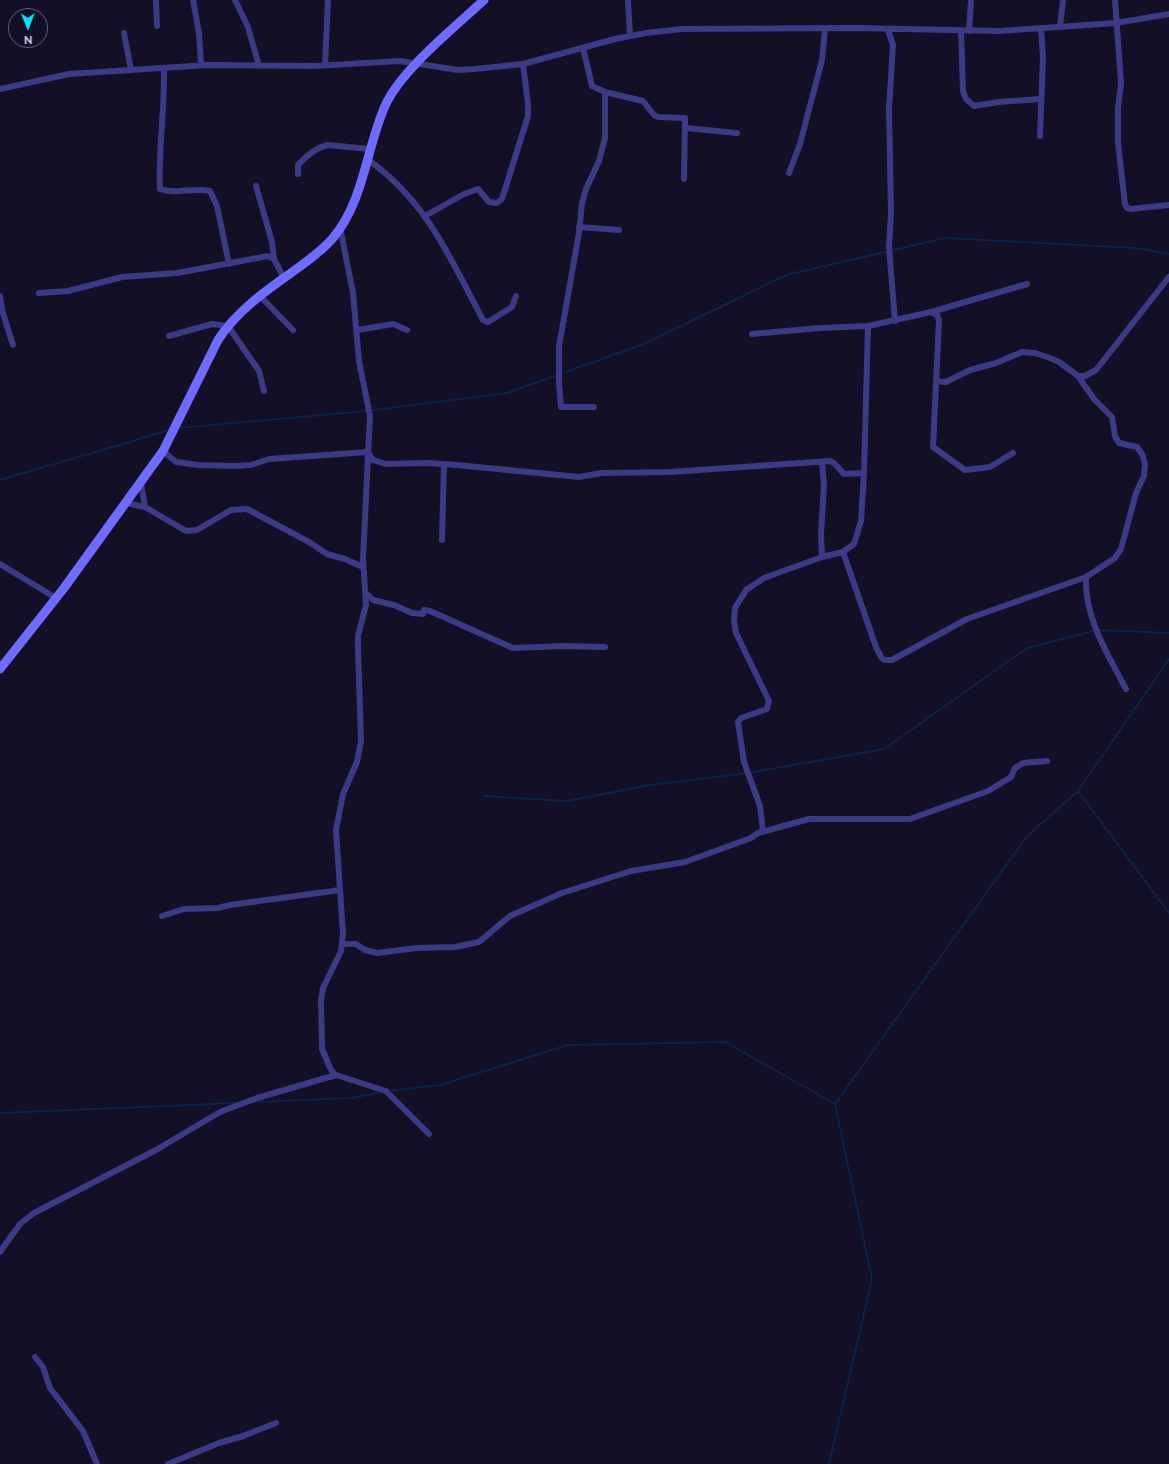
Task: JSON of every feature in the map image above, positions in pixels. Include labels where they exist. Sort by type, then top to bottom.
[{"type":"main road","points":[[2,664],[56,598],[163,451],[218,340],[228,326],[235,317],[260,296],[318,254],[340,227],[355,198],[385,105],[405,76],[484,0]]},
{"type":"street","points":[[156,0],[157,26]]},
{"type":"street","points":[[193,0],[199,33],[201,65]]},
{"type":"street","points":[[235,0],[248,27],[259,66]]},
{"type":"street","points":[[325,65],[328,0]]},
{"type":"street","points":[[628,0],[630,36]]},
{"type":"street","points":[[969,31],[971,0]]},
{"type":"street","points":[[1060,27],[1063,0]]},
{"type":"street","points":[[1114,0],[1121,83],[1118,108],[1118,143],[1125,204],[1127,208],[1131,209],[1169,206]]},
{"type":"street","points":[[0,89],[54,76],[164,69],[201,65],[325,65],[386,61],[417,63],[458,70],[523,64],[630,36],[682,29],[969,31],[1041,29],[1116,24],[1169,14]]},
{"type":"street","points":[[789,173],[800,144],[822,60],[825,29]]},
{"type":"street","points":[[1040,136],[1042,57],[1041,29]]},
{"type":"street","points":[[888,30],[893,45],[889,108],[891,213],[889,247],[895,321]]},
{"type":"street","points":[[961,31],[963,91],[970,105],[974,106],[999,102],[1040,99]]},
{"type":"street","points":[[124,33],[131,70]]},
{"type":"street","points":[[583,48],[592,86],[605,92],[643,101],[654,115],[658,117],[685,118],[684,179]]},
{"type":"street","points":[[425,216],[474,190],[480,190],[489,202],[497,203],[502,199],[528,116],[523,64]]},
{"type":"street","points":[[164,69],[163,120],[159,170],[160,189],[170,192],[198,188],[210,191],[217,206],[229,264]]},
{"type":"street","points":[[594,407],[561,407],[559,383],[559,346],[586,189],[599,161],[605,138],[605,92]]},
{"type":"street","points":[[686,128],[737,133]]},
{"type":"street","points":[[298,174],[298,165],[319,148],[327,145],[370,149]]},
{"type":"street","points":[[367,159],[398,183],[425,216],[436,232],[483,320],[488,322],[512,307],[516,296]]},
{"type":"street","points":[[256,186],[272,242],[274,259],[284,278]]},
{"type":"street","points":[[336,1075],[326,1060],[322,1049],[321,1000],[323,988],[342,944],[336,830],[343,794],[357,762],[361,741],[357,663],[358,636],[366,605],[363,567],[365,492],[370,416],[359,361],[358,330],[348,263],[340,227]]},
{"type":"street","points":[[579,227],[619,230]]},
{"type":"street","points":[[40,293],[68,290],[122,277],[177,273],[268,256],[274,259]]},
{"type":"street","points":[[1078,376],[1085,376],[1096,370],[1169,277]]},
{"type":"street","points":[[752,334],[820,328],[868,326],[931,312],[1028,284]]},
{"type":"street","points":[[0,296],[1,312],[13,345]]},
{"type":"street","points":[[260,296],[293,330]]},
{"type":"street","points":[[931,312],[936,315],[939,320],[936,355],[933,447],[936,451],[965,470],[990,467],[1013,453]]},
{"type":"street","points":[[169,336],[212,324],[228,326],[260,371],[264,391]]},
{"type":"street","points":[[358,330],[393,324],[407,330]]},
{"type":"street","points":[[763,831],[760,806],[744,762],[738,722],[741,718],[767,709],[769,701],[736,633],[734,620],[735,608],[746,590],[760,581],[822,557],[843,552],[854,544],[858,533],[864,473],[868,326]]},
{"type":"street","points":[[843,552],[866,622],[876,647],[884,660],[892,660],[967,619],[1097,571],[1115,558],[1121,548],[1136,493],[1144,476],[1145,464],[1142,454],[1137,447],[1119,443],[1115,436],[1112,417],[1094,399],[1078,376],[1059,362],[1029,352],[1022,352],[996,363],[970,370],[946,382],[936,381]]},
{"type":"street","points":[[163,451],[176,462],[198,465],[234,466],[251,465],[269,459],[368,452]]},
{"type":"street","points":[[368,452],[373,460],[386,464],[444,464],[550,472],[579,477],[602,473],[670,472],[822,462],[834,463],[844,474],[864,473]]},
{"type":"street","points":[[822,462],[824,485],[821,534],[822,557]]},
{"type":"street","points":[[442,540],[444,464]]},
{"type":"street","points":[[141,483],[145,507]]},
{"type":"street","points":[[126,503],[145,507],[186,531],[197,530],[231,510],[247,509],[309,542],[327,554],[345,559],[363,567]]},
{"type":"street","points":[[0,564],[56,598]]},
{"type":"street","points":[[1086,576],[1088,600],[1097,630],[1126,689]]},
{"type":"street","points":[[366,592],[373,600],[394,605],[412,613],[423,614],[424,610],[430,611],[513,648],[564,646],[605,647]]},
{"type":"street","points":[[342,944],[356,944],[364,950],[377,953],[417,948],[456,947],[479,942],[510,916],[562,893],[631,871],[685,862],[751,838],[763,831],[809,818],[910,819],[988,791],[1011,777],[1015,768],[1023,763],[1047,761]]},
{"type":"street","points":[[162,916],[184,909],[218,908],[230,905],[340,890]]},
{"type":"street","points":[[0,1252],[20,1224],[34,1212],[156,1150],[220,1112],[257,1098],[336,1075],[386,1091],[429,1134]]},
{"type":"street","points":[[35,1357],[43,1367],[50,1388],[82,1431],[97,1464]]},
{"type":"street","points":[[168,1464],[219,1443],[243,1436],[276,1423]]},
{"type":"waterway","points":[[178,428],[367,411],[507,393],[644,344],[786,275],[945,238],[1136,248],[1169,254]]},
{"type":"waterway","points":[[0,480],[170,430]]},
{"type":"waterway","points":[[483,796],[567,801],[650,785],[748,773],[884,749],[1027,648],[1097,630],[1169,633]]},
{"type":"waterway","points":[[829,1464],[872,1279],[835,1104],[1027,836],[1078,791],[1169,659]]},
{"type":"waterway","points":[[1078,791],[1169,913]]},
{"type":"waterway","points":[[388,1091],[440,1085],[568,1045],[725,1042],[835,1104]]},
{"type":"waterway","points":[[253,1102],[352,1098],[382,1092]]},
{"type":"waterway","points":[[0,1113],[237,1103]]}]
